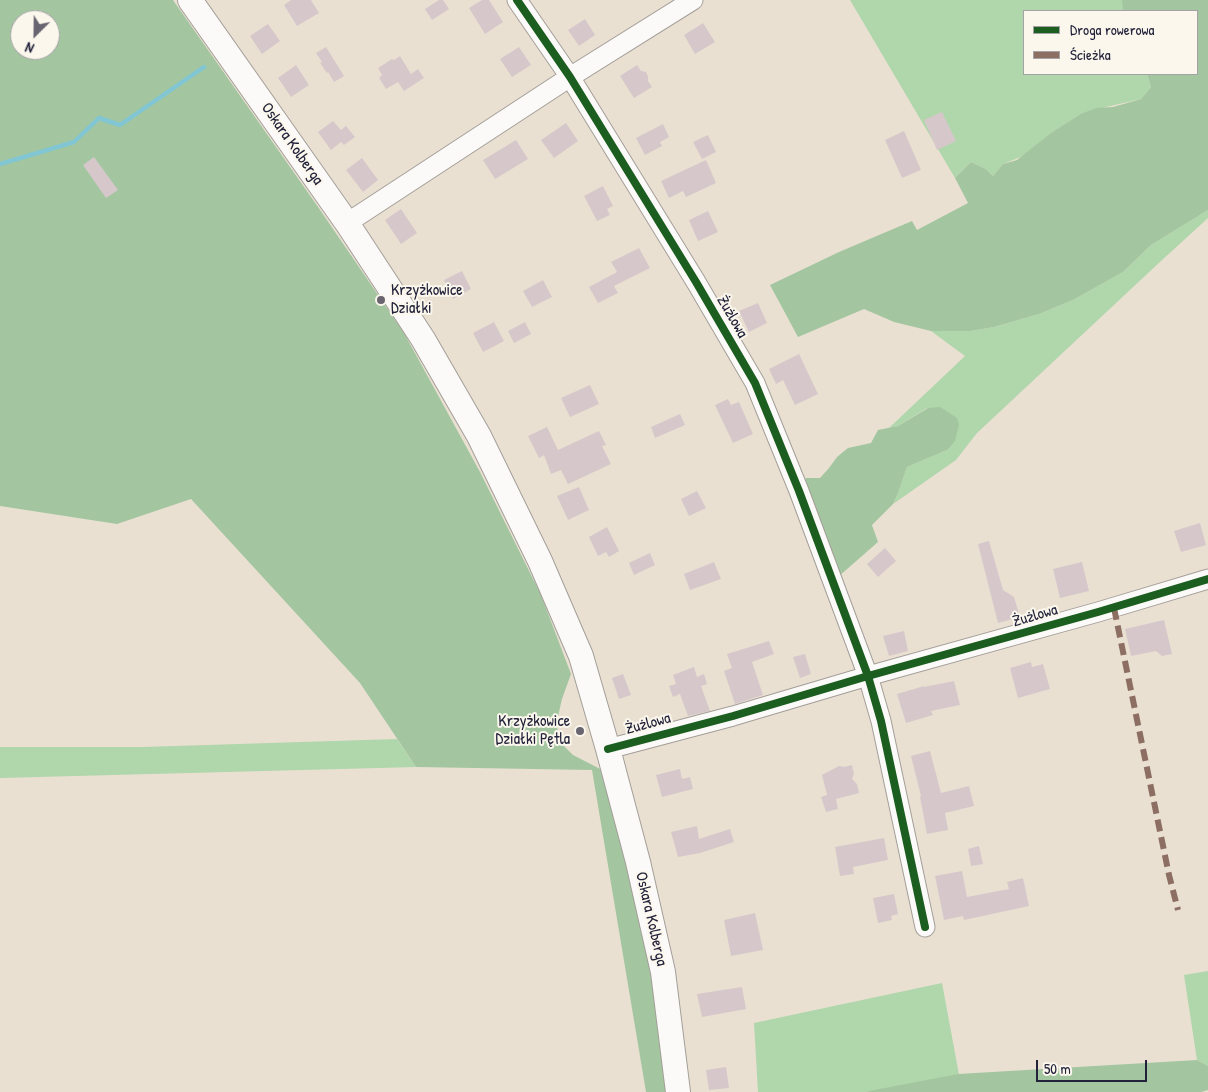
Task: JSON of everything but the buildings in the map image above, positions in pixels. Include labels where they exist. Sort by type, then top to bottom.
[{"type":"main road","name":"Oskara Kolberga","points":[[190,0],[347,223],[423,339],[479,436],[540,561],[581,656],[638,862],[663,972],[678,1092]]},
{"type":"street","name":"Żużlowa","points":[[517,0],[570,77],[696,282],[755,383],[799,491],[868,676],[881,721],[924,927]]},
{"type":"street","points":[[347,223],[570,77],[693,0]]},
{"type":"street","name":"Żużlowa","points":[[608,749],[733,716],[1208,579]]},
{"type":"green space","points":[[0,0],[173,0],[404,333],[480,472],[541,595],[571,674],[562,699],[556,725],[563,745],[573,755],[606,772],[653,971],[670,1092],[646,1092],[592,770],[416,767],[360,683],[191,499],[117,524],[0,506]]},
{"type":"green space","points":[[850,0],[1124,0],[1124,10],[1023,10],[1023,75],[1147,75],[1151,87],[1141,99],[1106,107],[1075,118],[1052,132],[1023,156],[1003,164],[993,176],[986,169],[971,162],[955,178]]},
{"type":"green space","points":[[1122,0],[1208,0],[1208,210],[1151,245],[1123,272],[1073,300],[1039,314],[994,327],[971,331],[931,331],[894,322],[864,309],[798,337],[770,285],[839,252],[912,221],[917,230],[968,203],[955,178],[971,162],[986,169],[993,176],[1003,164],[1017,160],[1052,132],[1081,114],[1096,108],[1113,107],[1141,99],[1151,87],[1147,75],[1198,75],[1198,10],[1123,10]]},
{"type":"green space","points":[[1208,210],[1208,218],[977,433],[956,460],[893,504],[907,467],[947,450],[927,408],[898,426],[889,428],[965,356],[931,331],[971,331],[994,327],[1039,314],[1073,300],[1123,272],[1151,245]]},
{"type":"green space","points":[[940,407],[957,418],[959,425],[955,441],[947,450],[907,467],[893,504],[872,525],[878,542],[838,577],[802,488],[806,478],[820,478],[837,457],[848,448],[871,443],[878,430],[898,426],[928,408]]},
{"type":"green space","points":[[397,739],[416,767],[0,778],[0,747],[143,747]]},
{"type":"green space","points":[[1208,971],[1208,1066],[1197,1060],[1184,975]]},
{"type":"green space","points":[[942,983],[960,1080],[864,1092],[758,1092],[754,1023]]},
{"type":"green space","points":[[1197,1060],[1208,1066],[1208,1090],[1201,1092],[864,1092],[958,1074]]},
{"type":"waterway","points":[[0,164],[74,142],[99,118],[120,125],[204,67]]},
{"type":"marked path","points":[[1114,608],[1169,875],[1178,910]]},
{"type":"cycle path","points":[[517,0],[570,77],[696,282],[755,383],[799,491],[868,676],[881,721],[925,927]]},
{"type":"cycle path","points":[[608,749],[733,716],[1208,579]]},
{"type":"place","name":"Krzyżkowice Działki","points":[[381,300]]},
{"type":"place","name":"Krzyżkowice Działki Pętla","points":[[580,731]]}]
